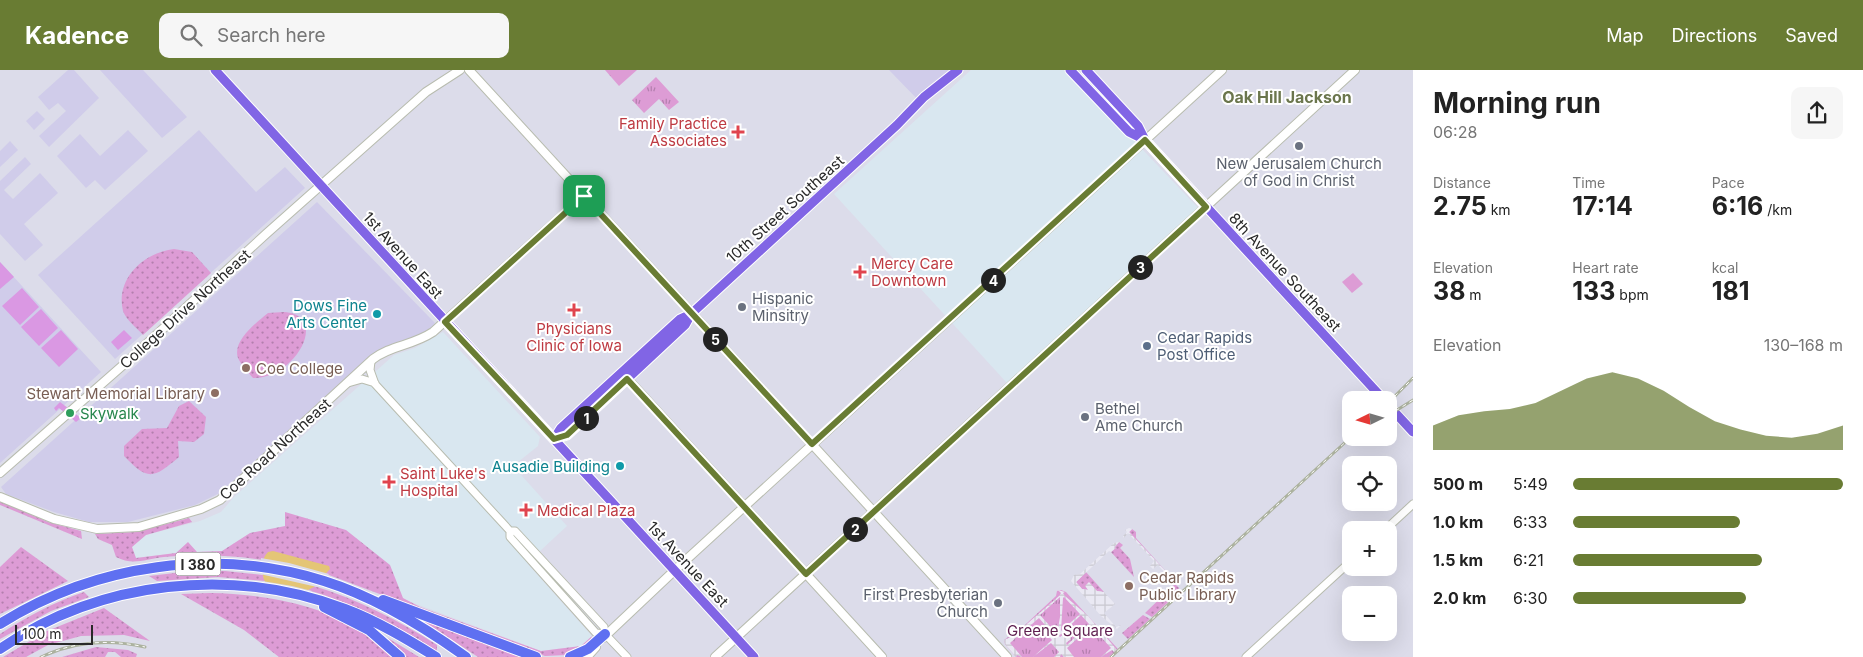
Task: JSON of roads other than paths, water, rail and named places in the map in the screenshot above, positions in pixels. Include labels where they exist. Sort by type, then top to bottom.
[{"type":"highway","name":"I 380","points":[[0,624],[61,592],[128,572],[207,563],[271,568],[337,585],[398,613],[465,656]]},
{"type":"highway","name":"I 380","points":[[0,649],[35,628],[80,608],[137,591],[197,585],[254,587],[306,597],[368,619],[436,657]]},
{"type":"highway","points":[[337,585],[412,610],[536,657]]},
{"type":"highway","points":[[306,597],[369,630],[400,657]]},
{"type":"highway","points":[[570,657],[588,649],[605,634]]},
{"type":"main road","name":"1st Avenue East","points":[[215,70],[754,657]]},
{"type":"main road","name":"College Drive Northeast","points":[[0,473],[130,359],[426,92],[460,70]]},
{"type":"main road","points":[[469,70],[1007,657]]},
{"type":"main road","name":"10th Street Southeast","points":[[554,439],[561,428],[624,376],[680,319],[691,314],[897,125],[924,97],[937,89],[958,70]]},
{"type":"main road","name":"8th Avenue Southeast","points":[[1070,70],[1129,132],[1145,140]]},
{"type":"main road","name":"8th Avenue Southeast","points":[[1086,70],[1138,126],[1145,140],[1376,391]]},
{"type":"main road","points":[[588,657],[605,634],[1222,70]]},
{"type":"main road","points":[[715,657],[1355,70]]},
{"type":"main road","points":[[1079,80],[1082,77],[1086,78],[1110,102],[1118,104]]},
{"type":"main road","name":"Coe Road Northeast","points":[[1,496],[46,516],[97,530],[139,527],[200,510],[220,500],[371,361],[390,349],[420,340],[445,322],[584,196]]},
{"type":"main road","points":[[624,376],[882,657]]},
{"type":"main road","points":[[1398,416],[1413,432]]},
{"type":"street","points":[[371,361],[370,370],[375,384],[510,531],[515,531],[538,555],[604,627],[605,634],[627,657]]},
{"type":"street","points":[[348,383],[362,379],[375,384]]},
{"type":"street","points":[[1395,521],[1413,504]]},
{"type":"street","points":[[1246,657],[1342,569]]},
{"type":"railway","points":[[1398,393],[1413,378]]},
{"type":"railway","points":[[1398,409],[1413,400]]},
{"type":"railway","points":[[1111,657],[1342,445]]},
{"type":"railway","points":[[41,657],[67,648],[92,643],[132,644],[145,647]]},
{"type":"place","name":"Family Practice Associates","points":[[738,132]]},
{"type":"place","name":"New Jerusalem Church of God in Christ","points":[[1299,146]]},
{"type":"place","name":"Mercy Care Downtown","points":[[860,272]]},
{"type":"place","name":"Hispanic Minsitry","points":[[742,307]]},
{"type":"place","name":"Physicians Clinic of Iowa","points":[[574,310]]},
{"type":"place","name":"Dows Fine Arts Center","points":[[377,314]]},
{"type":"place","name":"Cedar Rapids Post Office","points":[[1147,346]]},
{"type":"place","name":"Coe College","points":[[246,368]]},
{"type":"place","name":"Stewart Memorial Library","points":[[215,393]]},
{"type":"place","name":"Skywalk","points":[[70,413]]},
{"type":"place","name":"Bethel Ame Church","points":[[1085,417]]},
{"type":"place","name":"Ausadie Building","points":[[620,466]]},
{"type":"place","name":"Saint Luke's Hospital","points":[[389,482]]},
{"type":"place","name":"Medical Plaza","points":[[526,510]]},
{"type":"place","name":"Cedar Rapids Public Library","points":[[1129,586]]},
{"type":"place","name":"First Presbyterian Church","points":[[998,603]]},
{"type":"district","name":"Oak Hill Jackson","points":[[1287,97]]},
{"type":"park label","name":"Greene Square","points":[[1060,630]]}]
